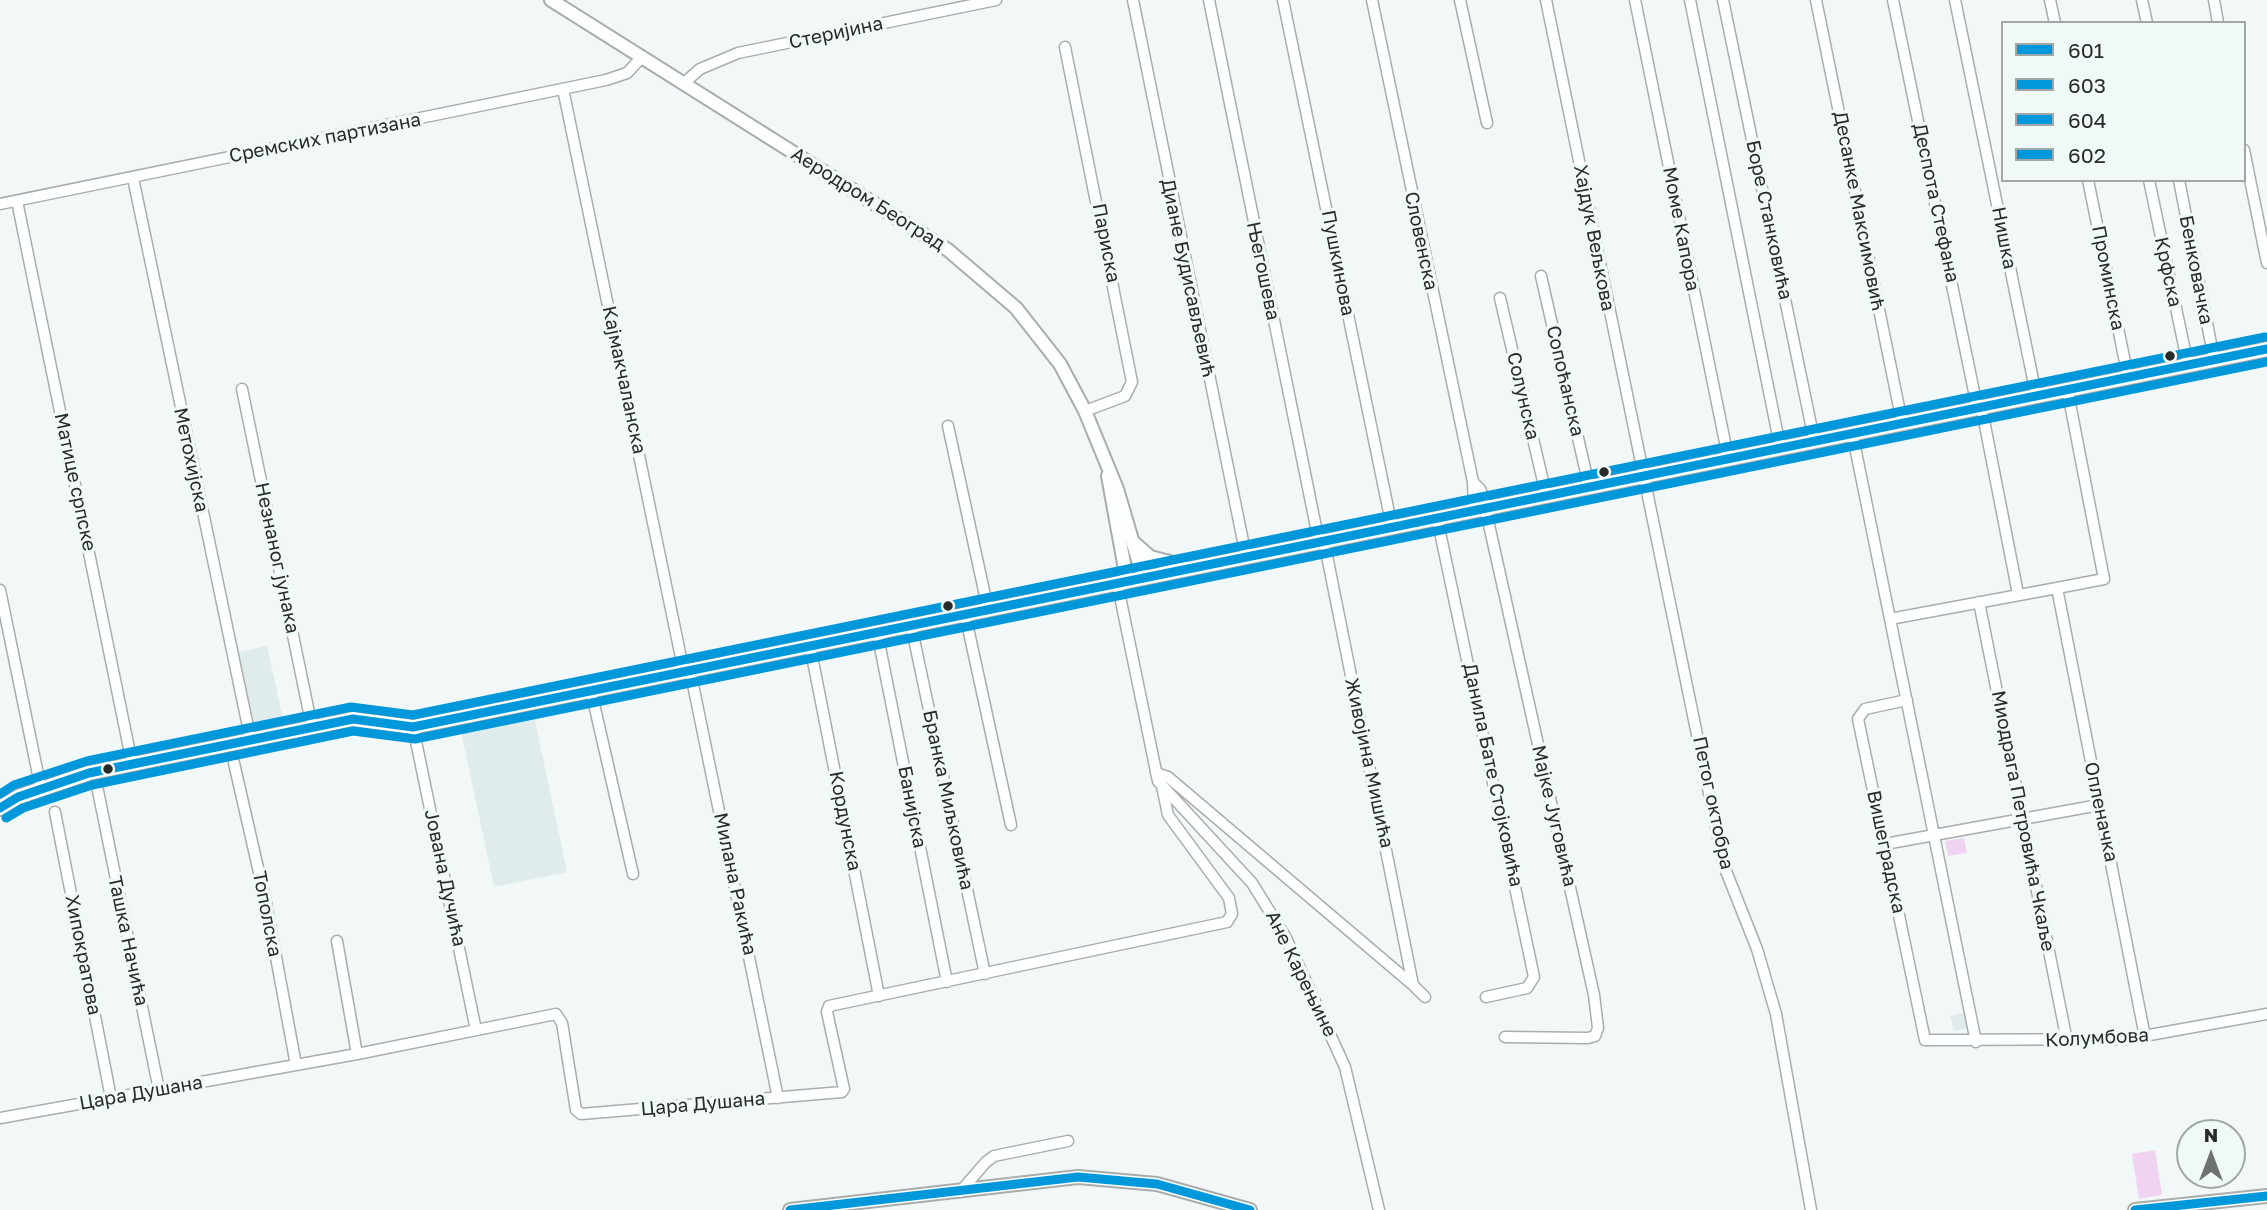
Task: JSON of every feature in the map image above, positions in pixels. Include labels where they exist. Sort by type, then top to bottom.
[{"type":"main road","points":[[0,808],[41,789],[132,763],[353,719],[413,727],[1814,439],[2267,349]]},
{"type":"main road","points":[[1134,544],[1156,561],[1189,568]]},
{"type":"street","name":"Стеријина","points":[[684,83],[700,69],[738,53],[996,0]]},
{"type":"street","name":"Диане Будисављевић","points":[[1133,0],[1246,556]]},
{"type":"street","name":"Његошева","points":[[1209,0],[1321,541]]},
{"type":"street","name":"Пушкинова","points":[[1283,0],[1392,527]]},
{"type":"street","name":"Словенска","points":[[1372,0],[1473,482],[1482,508]]},
{"type":"street","points":[[1460,0],[1487,123]]},
{"type":"street","name":"Хајдук Вељкова","points":[[1546,0],[1643,475]]},
{"type":"street","name":"Моме Капора","points":[[1635,0],[1728,457]]},
{"type":"street","points":[[1690,0],[1780,446]]},
{"type":"street","name":"Боре Станковића","points":[[1723,0],[1814,439]]},
{"type":"street","name":"Десанке Максимовић","points":[[1816,0],[1902,422]]},
{"type":"street","name":"Деспота Стефана","points":[[1893,0],[1979,406]]},
{"type":"street","name":"Нишка","points":[[1955,0],[2036,394]]},
{"type":"street","points":[[2050,0],[2055,21]]},
{"type":"street","points":[[2142,0],[2147,21]]},
{"type":"street","points":[[2214,0],[2218,21]]},
{"type":"street","name":"Аеродром Београд","points":[[555,1],[967,263],[1016,308],[1044,340],[1086,411],[1117,489],[1143,577]]},
{"type":"street","name":"Париска","points":[[1065,47],[1132,382],[1125,396],[1086,411]]},
{"type":"street","name":"Сремских партизана","points":[[0,204],[618,77],[633,68],[642,57]]},
{"type":"street","name":"Кајмакчаланска","points":[[563,89],[687,671]]},
{"type":"street","points":[[2246,160],[2267,263]]},
{"type":"street","name":"Метохијска","points":[[132,178],[251,741]]},
{"type":"street","name":"Проминска","points":[[2088,182],[2127,377]]},
{"type":"street","name":"Крфска","points":[[2149,182],[2188,365]]},
{"type":"street","name":"Бенковачка","points":[[2179,182],[2214,359]]},
{"type":"street","name":"Матице српске","points":[[18,201],[132,763]]},
{"type":"street","name":"Сопоћанска","points":[[1541,276],[1589,486]]},
{"type":"street","name":"Солунска","points":[[1500,298],[1546,494]]},
{"type":"street","points":[[1890,619],[2104,579],[2067,388]]},
{"type":"street","name":"Незнаног јунака","points":[[242,389],[312,727]]},
{"type":"street","points":[[1979,406],[2018,594]]},
{"type":"street","points":[[948,426],[988,609]]},
{"type":"street","points":[[1852,432],[1936,834],[1976,1042]]},
{"type":"street","name":"Аеродром Београд","points":[[1108,472],[1122,581]]},
{"type":"street","name":"Петог октобра","points":[[1643,475],[1724,866],[1757,949],[1776,1014],[1811,1210]]},
{"type":"street","name":"Мајке Југовића","points":[[1482,508],[1594,995],[1598,1028],[1595,1036],[1588,1038],[1505,1037]]},
{"type":"street","name":"Данила Бате Стојковића","points":[[1437,518],[1534,977],[1527,988],[1486,997]]},
{"type":"street","name":"Живојина Мишића","points":[[1321,541],[1413,985]]},
{"type":"street","name":"Ане Карењине","points":[[1122,581],[1156,773],[1161,786],[1257,889],[1291,948],[1351,1082],[1379,1210]]},
{"type":"street","name":"Опленачка","points":[[2057,588],[2146,1037]]},
{"type":"street","points":[[0,590],[41,789]]},
{"type":"street","name":"Миодрага Петровића Чкаље","points":[[1979,602],[2067,1041]]},
{"type":"street","points":[[965,614],[1011,825]]},
{"type":"street","name":"Бранка Миљковића","points":[[911,625],[985,974]]},
{"type":"street","name":"Банијска","points":[[877,632],[947,982]]},
{"type":"street","name":"Кордунска","points":[[810,646],[879,996]]},
{"type":"street","name":"Милана Ракића","points":[[687,671],[778,1098]]},
{"type":"street","points":[[591,691],[633,874]]},
{"type":"street","name":"Вишеградска","points":[[1907,700],[1865,709],[1858,716],[1924,1040]]},
{"type":"street","name":"Јована Дучића","points":[[413,727],[476,1030]]},
{"type":"street","name":"Тополска","points":[[234,763],[266,903],[296,1065]]},
{"type":"street","name":"Ане Карењине","points":[[1156,773],[1168,777],[1413,985]]},
{"type":"street","name":"Цара Душана","points":[[0,1118],[357,1054],[549,1015],[559,1016],[576,1110],[581,1114],[843,1090],[828,1008],[1220,925],[1231,918],[1229,898],[1168,815],[1161,786]]},
{"type":"street","name":"Ташка Начића","points":[[98,791],[159,1090]]},
{"type":"street","points":[[1885,844],[2099,805]]},
{"type":"street","name":"Хипократова","points":[[55,812],[111,1098]]},
{"type":"street","points":[[337,941],[357,1054]]},
{"type":"street","points":[[1413,985],[1424,996]]},
{"type":"street","name":"Колумбова","points":[[1924,1040],[2067,1041],[2146,1037],[2267,1014]]},
{"type":"street","points":[[960,1192],[994,1156],[1068,1141]]},
{"type":"street","points":[[790,1210],[960,1192],[1049,1178],[1088,1177],[1164,1185],[1250,1210]]},
{"type":"street","points":[[2135,1210],[2267,1196]]},
{"type":"shaded area","points":[[267,646],[284,723],[251,730],[234,653]]},
{"type":"shaded area","points":[[534,716],[567,872],[494,887],[461,731]]},
{"type":"shaded area","points":[[1964,838],[1967,853],[1948,856],[1945,841]]},
{"type":"shaded area","points":[[1967,1012],[1970,1028],[1954,1031],[1950,1016]]},
{"type":"shaded area","points":[[2155,1150],[2162,1195],[2139,1199],[2132,1154]]},
{"type":"transit line","name":"604","points":[[0,794],[14,785],[87,761],[351,707],[413,715],[2265,337]]},
{"type":"transit line","name":"601","points":[[0,808],[18,797],[89,773],[353,719],[413,727],[2267,349]]},
{"type":"transit line","name":"603","points":[[6,818],[23,808],[92,785],[353,731],[415,739],[2267,362]]},
{"type":"transit line","name":"602","points":[[790,1210],[1078,1177],[1157,1184],[1250,1210]]},
{"type":"transit line","name":"602","points":[[2135,1210],[2267,1196]]}]
